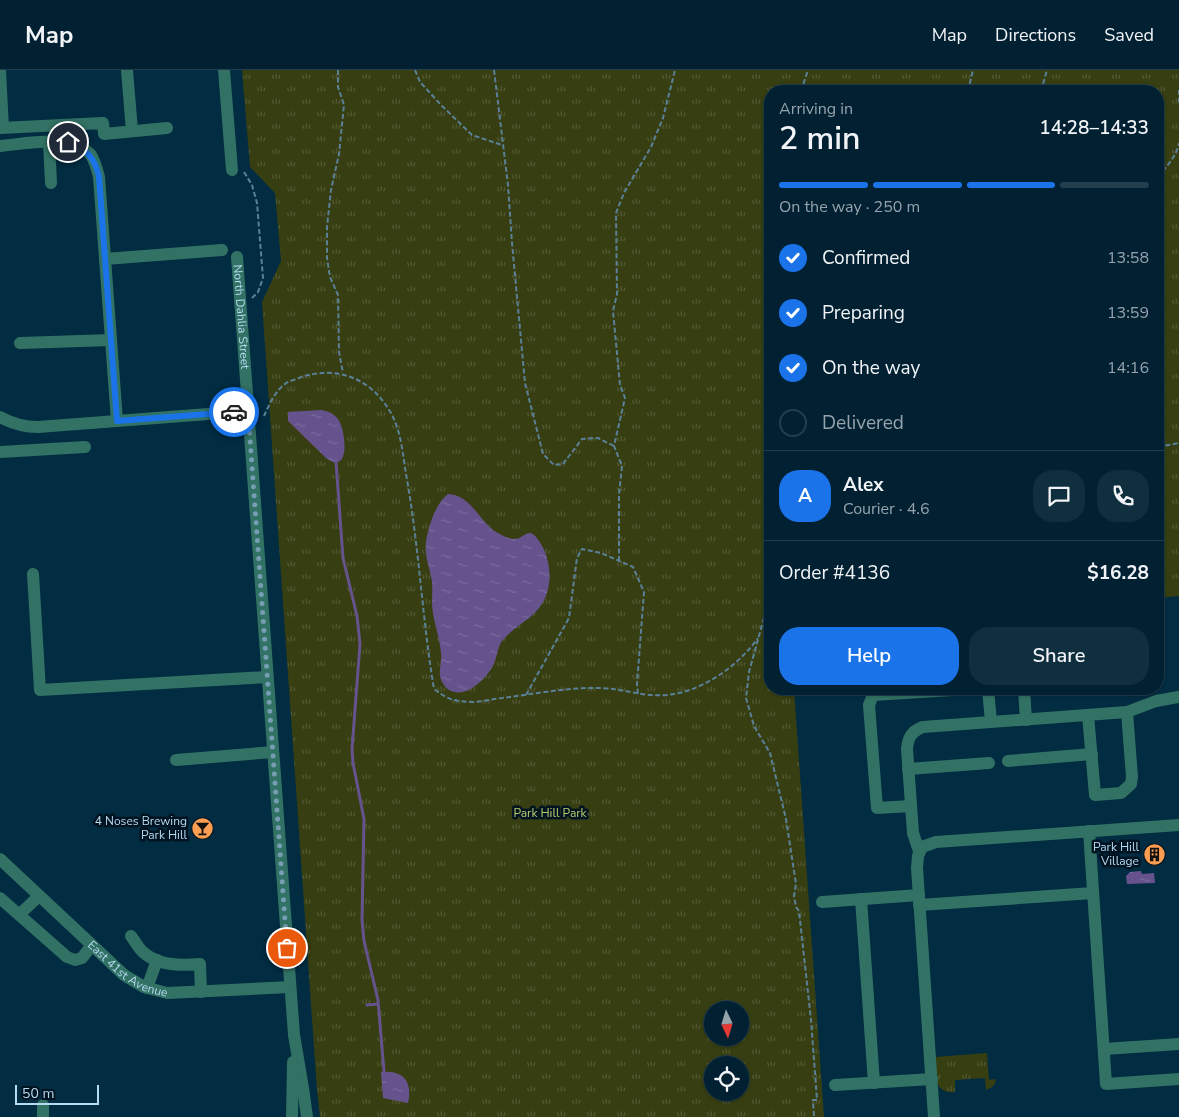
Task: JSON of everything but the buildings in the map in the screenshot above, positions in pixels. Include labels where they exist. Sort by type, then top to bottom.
[{"type":"street","points":[[0,70],[2,128],[103,123],[104,134],[167,128]]},
{"type":"street","points":[[128,70],[132,131]]},
{"type":"street","points":[[224,70],[238,171]]},
{"type":"street","points":[[48,142],[51,183]]},
{"type":"street","points":[[0,146],[68,142],[76,145],[91,156],[97,167],[117,421]]},
{"type":"street","points":[[105,259],[222,250]]},
{"type":"street","name":"North Dahlia Street","points":[[237,257],[290,987],[294,1035],[307,1117]]},
{"type":"street","points":[[20,343],[111,340]]},
{"type":"street","points":[[0,417],[25,427],[248,411]]},
{"type":"street","points":[[0,452],[85,447]]},
{"type":"street","points":[[33,574],[40,690],[268,677]]},
{"type":"street","points":[[867,695],[877,808],[911,806]]},
{"type":"street","points":[[869,705],[873,695]]},
{"type":"street","points":[[989,695],[991,722]]},
{"type":"street","points":[[1024,695],[1026,720]]},
{"type":"street","points":[[934,1117],[919,900],[917,862],[919,851],[915,840],[911,806],[908,739],[918,729],[1126,712],[1156,701],[1179,697]]},
{"type":"street","points":[[1088,716],[1095,795],[1121,793],[1127,790],[1131,784],[1132,777],[1126,712]]},
{"type":"street","points":[[176,760],[273,752]]},
{"type":"street","points":[[1008,761],[1092,754]]},
{"type":"street","points":[[908,769],[988,763]]},
{"type":"street","points":[[919,851],[926,844],[936,842],[1179,826]]},
{"type":"street","points":[[1089,831],[1106,1084],[1179,1079]]},
{"type":"street","name":"East 41st Avenue","points":[[0,860],[124,975],[147,988],[167,993],[290,987]]},
{"type":"street","points":[[822,902],[861,899],[919,900],[1093,893]]},
{"type":"street","points":[[20,914],[39,896]]},
{"type":"street","points":[[0,898],[67,957],[76,960],[82,958],[92,945]]},
{"type":"street","points":[[861,899],[874,1083]]},
{"type":"street","points":[[131,936],[142,952],[157,960],[170,965],[200,964],[201,992]]},
{"type":"street","points":[[147,988],[157,960]]},
{"type":"street","name":"North Dahlia Street","points":[[292,1117],[294,1035]]},
{"type":"street","points":[[1104,1049],[1179,1044]]},
{"type":"street","points":[[835,1085],[932,1080]]},
{"type":"path","points":[[338,70],[338,87],[344,105],[339,154],[331,190],[327,227],[327,251],[330,277],[338,295],[340,352],[343,374]]},
{"type":"path","points":[[415,70],[420,82],[472,135],[502,145]]},
{"type":"path","points":[[494,70],[508,185],[525,383],[543,454],[554,465],[563,464],[582,439],[598,438],[614,446]]},
{"type":"path","points":[[619,561],[619,494],[622,466],[614,446],[625,398],[620,385],[613,311],[617,294],[616,213],[624,193],[651,147],[663,118],[675,70]]},
{"type":"path","points":[[803,85],[808,70]]},
{"type":"path","points":[[969,85],[973,70]]},
{"type":"path","points":[[1043,85],[1047,70]]},
{"type":"path","points":[[1179,90],[1179,103]]},
{"type":"path","points":[[1164,169],[1178,148],[1179,143]]},
{"type":"path","points":[[238,171],[252,185],[257,203],[263,278],[258,292],[241,306]]},
{"type":"path","points":[[264,416],[271,401],[284,384],[309,375],[331,372],[343,374],[361,382],[379,396],[392,415],[396,426],[413,511],[427,648],[434,689],[450,700],[474,702],[600,688],[638,695],[654,696],[678,693],[695,688],[736,662],[748,652],[758,638]]},
{"type":"path","points":[[1164,446],[1179,443]]},
{"type":"path","points":[[526,695],[568,618],[577,558],[582,549],[601,553],[633,567],[644,592],[637,684],[638,695]]},
{"type":"path","points":[[764,617],[749,672],[746,698],[754,726],[770,753],[792,852],[796,884],[794,896],[799,912],[812,1020],[817,1100],[813,1100],[814,1117]]},
{"type":"green space","name":"Park Hill Park","points":[[242,70],[1179,70],[1179,596],[1164,597],[1164,85],[764,85],[764,695],[794,695],[824,1117],[320,1117],[262,302],[281,261],[275,193],[250,167]]},
{"type":"green space","points":[[987,1053],[989,1080],[996,1079],[992,1087],[986,1090],[985,1078],[955,1080],[955,1092],[942,1090],[937,1081],[935,1057]]},
{"type":"water","points":[[321,410],[334,415],[341,425],[344,450],[340,461],[334,462],[326,458],[288,421],[288,412]]},
{"type":"water","points":[[448,494],[456,495],[463,499],[490,527],[503,536],[514,539],[529,533],[535,536],[547,557],[550,574],[547,592],[539,608],[502,641],[493,666],[486,676],[476,686],[464,692],[447,689],[440,676],[441,656],[433,613],[432,582],[426,552],[426,541],[433,516],[443,498]]},
{"type":"water","points":[[1141,871],[1142,874],[1154,873],[1155,883],[1127,884],[1126,876],[1130,872]]},
{"type":"water","points":[[381,1072],[395,1073],[405,1078],[409,1089],[408,1103],[383,1098]]},
{"type":"waterway","points":[[336,462],[343,558],[357,616],[360,644],[352,749],[364,819],[362,920],[364,941],[378,1000],[384,1072]]},
{"type":"waterway","points":[[367,1005],[378,1004]]},
{"type":"way so far","points":[[234,412],[248,411],[287,948]]},
{"type":"place","name":"4 Noses Brewing Park Hill","points":[[203,828]]},
{"type":"place","name":"Park Hill Village","points":[[1155,854]]},
{"type":"route","points":[[68,142],[84,149],[91,156],[97,167],[99,177],[117,421],[234,412]]}]
